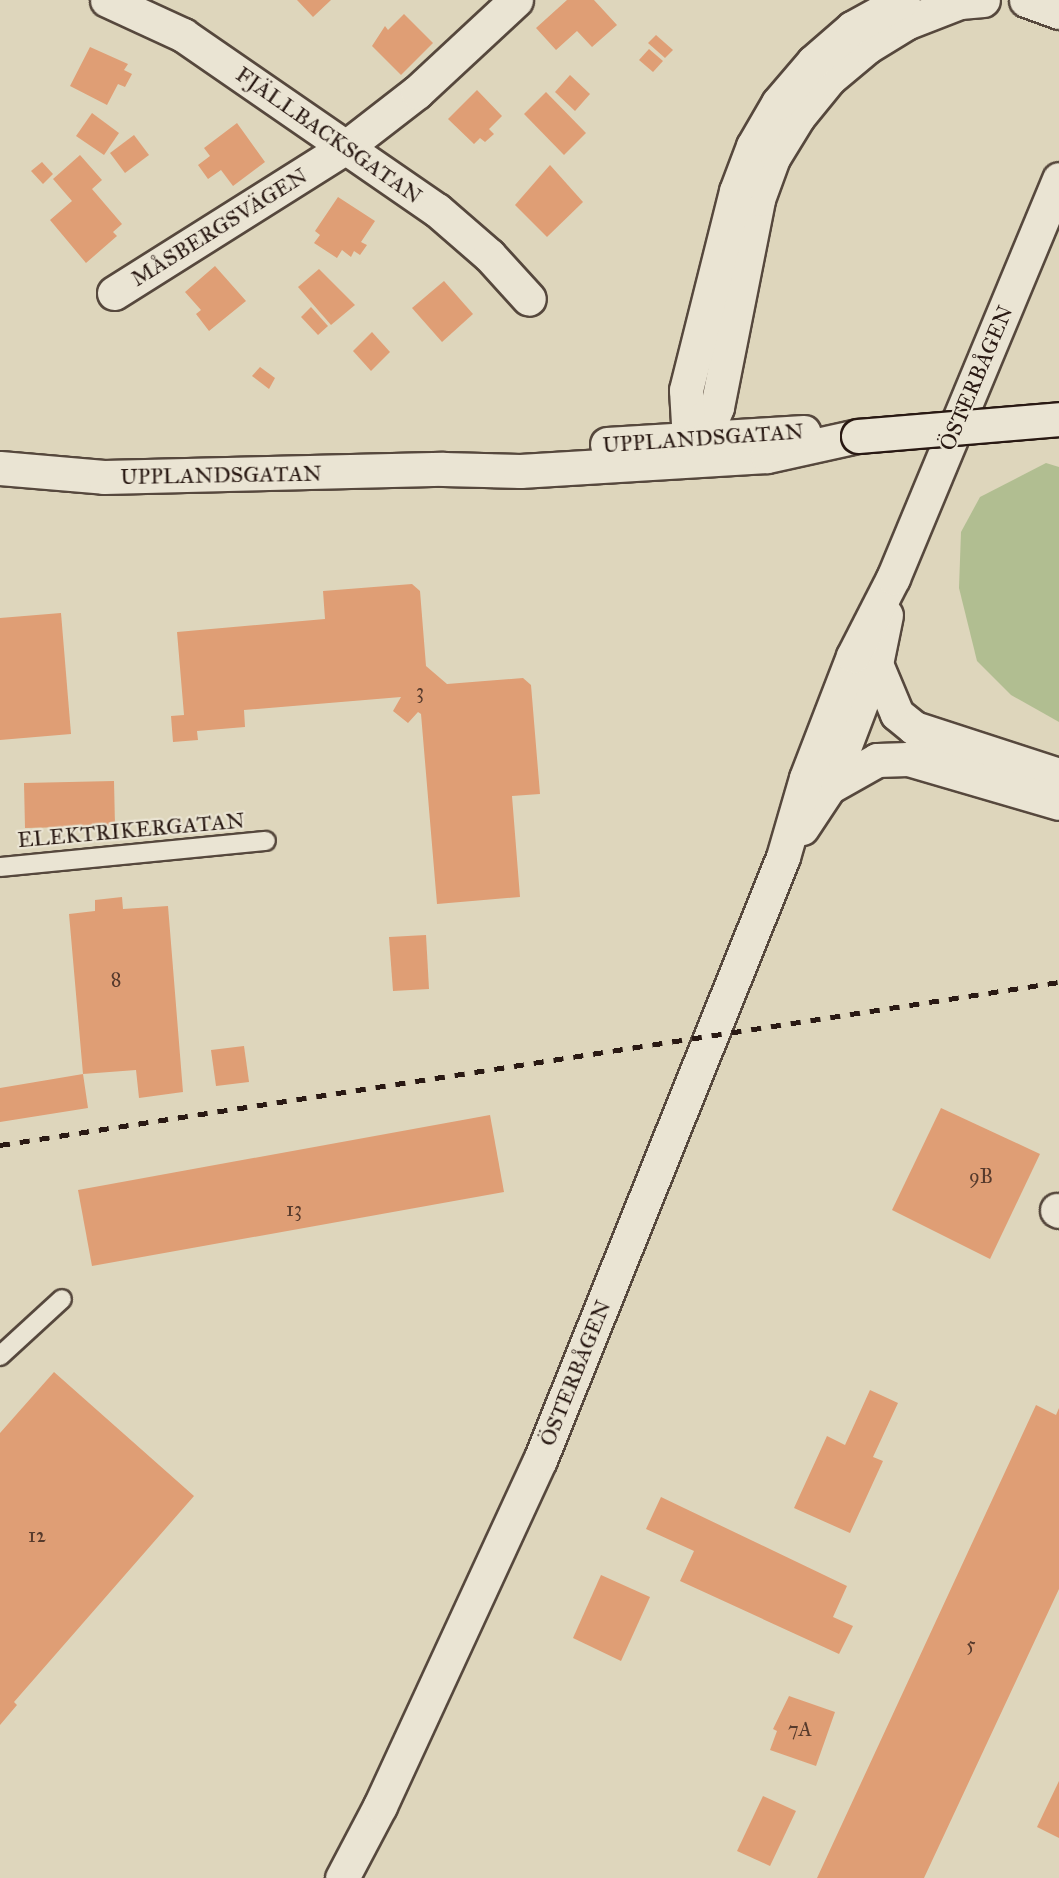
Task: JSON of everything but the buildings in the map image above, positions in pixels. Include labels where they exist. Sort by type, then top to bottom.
[{"type":"main road","name":"FJÄLLBACKSGATAN","points":[[107,0],[183,35],[437,210],[489,255],[529,300]]},
{"type":"main road","name":"MÅSBERGSVÄGEN","points":[[114,292],[346,147],[417,92],[516,0]]},
{"type":"main road","points":[[691,449],[686,390],[736,191],[753,146],[778,103],[813,62],[852,28],[903,0]]},
{"type":"main road","points":[[691,449],[712,419],[717,407],[758,199],[773,158],[798,117],[829,79],[867,47],[906,23],[960,2],[983,0]]},
{"type":"main road","points":[[1026,0],[1059,12]]},
{"type":"main road","name":"ÖSTERBÅGEN","points":[[342,1878],[380,1806],[540,1460],[783,857],[806,778],[853,656],[893,578],[1059,179]]},
{"type":"main road","name":"UPPLANDSGATAN","points":[[0,468],[104,477],[443,469],[520,471],[816,431],[858,436],[1059,419]]},
{"type":"main road","name":"ÖSTERBÅGEN","points":[[783,857],[829,787],[876,664],[893,578]]},
{"type":"main road","points":[[876,664],[897,714],[914,728],[1059,775]]},
{"type":"main road","points":[[829,787],[877,760],[908,759],[1059,803]]},
{"type":"lane","name":"ELEKTRIKERGATAN","points":[[0,867],[266,842]]},
{"type":"lane","points":[[0,1356],[62,1299]]},
{"type":"green space","points":[[1046,463],[1059,467],[1059,722],[1011,695],[977,661],[959,588],[961,532],[980,497]]},
{"type":"railway","points":[[0,1145],[1059,982]]}]
